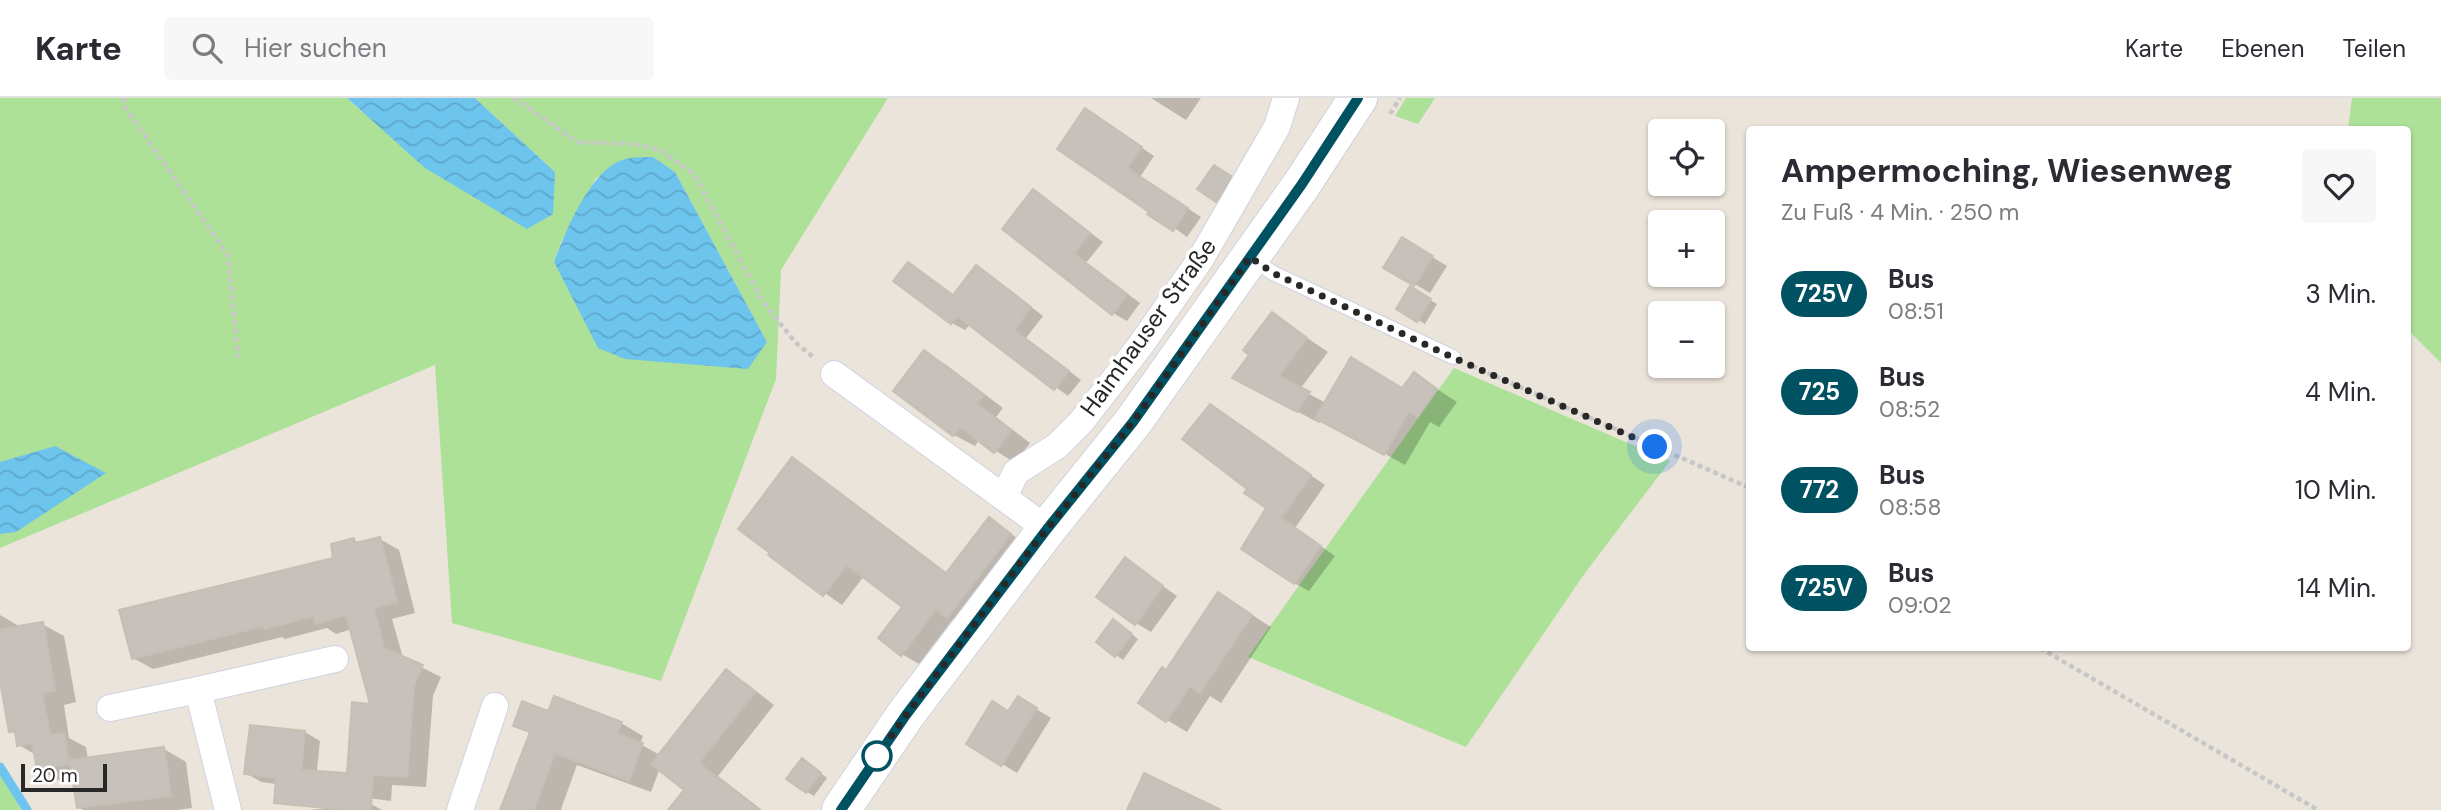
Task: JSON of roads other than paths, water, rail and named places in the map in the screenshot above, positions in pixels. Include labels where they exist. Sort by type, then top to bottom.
[{"type":"main road","name":"Haimhauser Straße","points":[[841,810],[906,715],[1047,529],[1133,422],[1302,184],[1351,100]]},
{"type":"street","name":"Haimhauser Straße","points":[[1004,496],[1016,472],[1057,446],[1081,422],[1175,299],[1277,127],[1286,98]]},
{"type":"street","points":[[834,374],[1047,529]]},
{"type":"street","points":[[110,708],[335,659]]},
{"type":"street","points":[[198,690],[229,810]]},
{"type":"street","points":[[460,810],[495,706]]},
{"type":"lane","points":[[1250,257],[1273,273],[1452,357]]},
{"type":"water","points":[[347,98],[475,98],[555,172],[553,214],[527,229],[425,168]]},
{"type":"water","points":[[653,157],[675,172],[767,342],[748,369],[625,359],[598,348],[554,262],[581,203],[601,175],[625,159]]},
{"type":"water","points":[[55,446],[106,473],[16,532],[0,534],[0,462]]},
{"type":"waterway","points":[[0,767],[27,810]]}]
